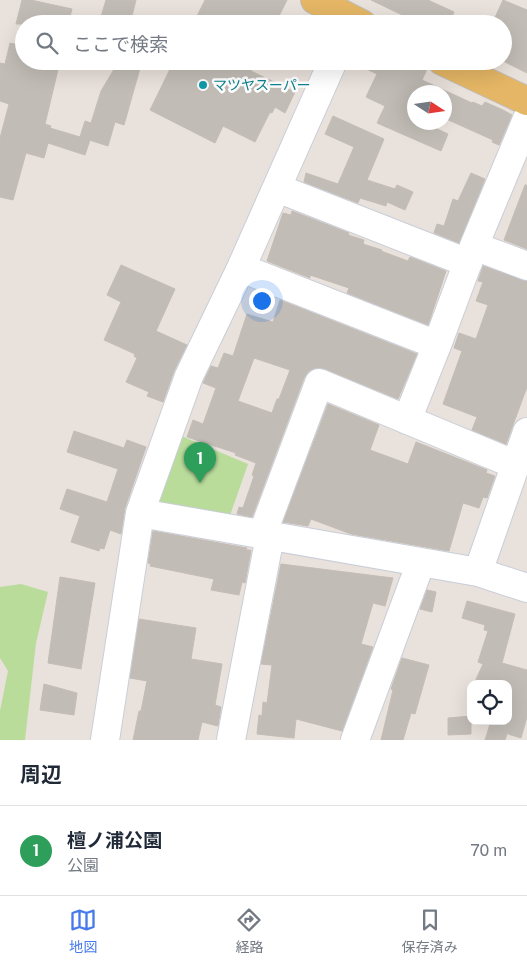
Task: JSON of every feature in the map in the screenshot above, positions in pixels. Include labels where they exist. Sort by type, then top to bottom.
[{"type":"main road","points":[[315,0],[342,15]]},
{"type":"main road","points":[[461,70],[527,101]]},
{"type":"street","points":[[105,740],[140,513],[189,376],[241,268],[329,70]]},
{"type":"street","points":[[407,420],[471,255],[527,119]]},
{"type":"street","points":[[276,188],[471,255],[527,266]]},
{"type":"street","points":[[241,268],[437,345]]},
{"type":"street","points":[[231,740],[266,535],[319,383],[516,465]]},
{"type":"street","points":[[478,572],[527,432]]},
{"type":"street","points":[[140,513],[478,572],[527,588]]},
{"type":"street","points":[[355,740],[421,562]]},
{"type":"green space","points":[[179,435],[248,464],[227,524],[154,509]]},
{"type":"green space","points":[[21,584],[48,592],[36,643],[25,740],[0,740],[0,711],[8,671],[0,658],[0,587]]},
{"type":"building","points":[[22,0],[31,0],[72,9],[70,15],[18,15]]},
{"type":"building","points":[[106,0],[136,0],[132,15],[102,15]]},
{"type":"building","points":[[205,0],[287,0],[280,15],[198,15]]},
{"type":"building","points":[[371,0],[428,0],[454,12],[453,15],[402,15]]},
{"type":"building","points":[[503,0],[527,10],[527,73],[512,66],[512,15],[496,15]]},
{"type":"building","points":[[10,43],[15,44],[15,70],[58,70],[45,124],[51,126],[50,128],[90,140],[85,155],[48,143],[44,158],[26,153],[13,200],[0,197],[0,138],[9,104],[0,101],[0,63],[5,64]]},
{"type":"building","points":[[114,70],[139,70],[124,125],[115,122],[108,146],[80,137],[85,121],[91,123],[101,91]]},
{"type":"building","name":"マツヤスーパー","points":[[170,70],[252,70],[295,92],[285,113],[275,107],[272,113],[270,112],[255,142],[223,126],[215,143],[150,110]]},
{"type":"building","points":[[368,70],[427,70],[422,80],[433,85],[407,85],[407,130],[439,130],[448,134],[441,151],[377,123],[385,106],[366,97],[377,74]]},
{"type":"building","points":[[452,94],[482,106],[485,102],[512,115],[499,145],[492,142],[493,140],[452,122]]},
{"type":"building","points":[[333,116],[384,139],[367,180],[395,189],[397,185],[413,192],[405,210],[387,202],[386,206],[360,198],[358,203],[304,182],[306,173],[338,184],[354,147],[325,134]]},
{"type":"building","points":[[471,173],[485,179],[459,243],[434,233],[437,224],[444,226],[453,199],[458,201]]},
{"type":"building","points":[[525,185],[527,185],[527,249],[504,240]]},
{"type":"building","points":[[292,211],[349,233],[348,235],[364,240],[363,244],[408,261],[410,257],[446,271],[428,325],[347,293],[349,288],[310,275],[310,278],[267,261],[283,213],[291,215]]},
{"type":"building","points":[[121,265],[175,289],[156,331],[187,345],[174,371],[163,402],[147,396],[149,392],[126,382],[137,358],[134,356],[135,354],[104,340],[121,302],[107,295]]},
{"type":"building","points":[[483,266],[527,281],[527,387],[506,444],[472,430],[477,417],[443,404],[462,351],[454,348],[459,333],[476,339],[488,305],[476,301],[483,282],[478,281]]},
{"type":"building","points":[[280,300],[417,354],[398,399],[325,369],[316,368],[309,371],[304,378],[252,517],[237,514],[239,507],[243,508],[254,476],[252,475],[256,463],[235,455],[236,453],[187,437],[193,420],[203,424],[216,388],[203,383],[211,366],[218,368],[224,353],[233,356],[247,314],[273,322]],"holes":[[[254,358],[290,370],[272,413],[238,401]]]},
{"type":"building","points":[[328,404],[379,425],[370,450],[408,464],[416,442],[487,470],[486,473],[495,476],[487,498],[483,497],[479,508],[463,503],[449,551],[351,534],[311,519],[308,526],[283,522]]},
{"type":"building","points":[[74,431],[124,448],[127,440],[146,447],[125,508],[121,534],[110,530],[104,549],[100,548],[99,551],[71,542],[80,516],[60,509],[67,489],[107,502],[118,469],[67,452]]},
{"type":"building","points":[[153,531],[251,550],[245,583],[242,582],[239,595],[211,590],[214,579],[150,566],[151,564],[148,563]]},
{"type":"building","points":[[281,564],[393,578],[385,606],[373,603],[361,644],[373,647],[342,731],[296,719],[294,738],[257,734],[259,715],[262,716],[263,702],[267,703],[272,665],[261,664]]},
{"type":"building","points":[[60,577],[95,583],[81,669],[48,663]]},
{"type":"building","points":[[427,590],[436,592],[432,612],[420,609]]},
{"type":"building","points":[[467,601],[515,614],[502,663],[527,670],[527,717],[521,738],[508,734],[508,731],[505,740],[485,740],[490,725],[512,725],[512,680],[476,680],[483,664],[478,662],[488,631],[484,630],[485,625],[462,618]]},
{"type":"building","points":[[139,619],[196,628],[191,659],[222,664],[215,705],[221,707],[218,726],[202,722],[198,740],[133,740],[147,681],[130,678]]},
{"type":"building","points":[[402,658],[429,665],[415,714],[411,713],[403,740],[381,740],[393,690],[391,689]]},
{"type":"building","points":[[44,684],[77,693],[74,715],[40,710]]},
{"type":"building","points":[[467,716],[467,725],[471,725],[471,734],[448,735],[448,718]]},
{"type":"place","name":"マツヤスーパー","points":[[203,85]]},
{"type":"place","name":"檀ノ浦公園","points":[[200,483]]}]
